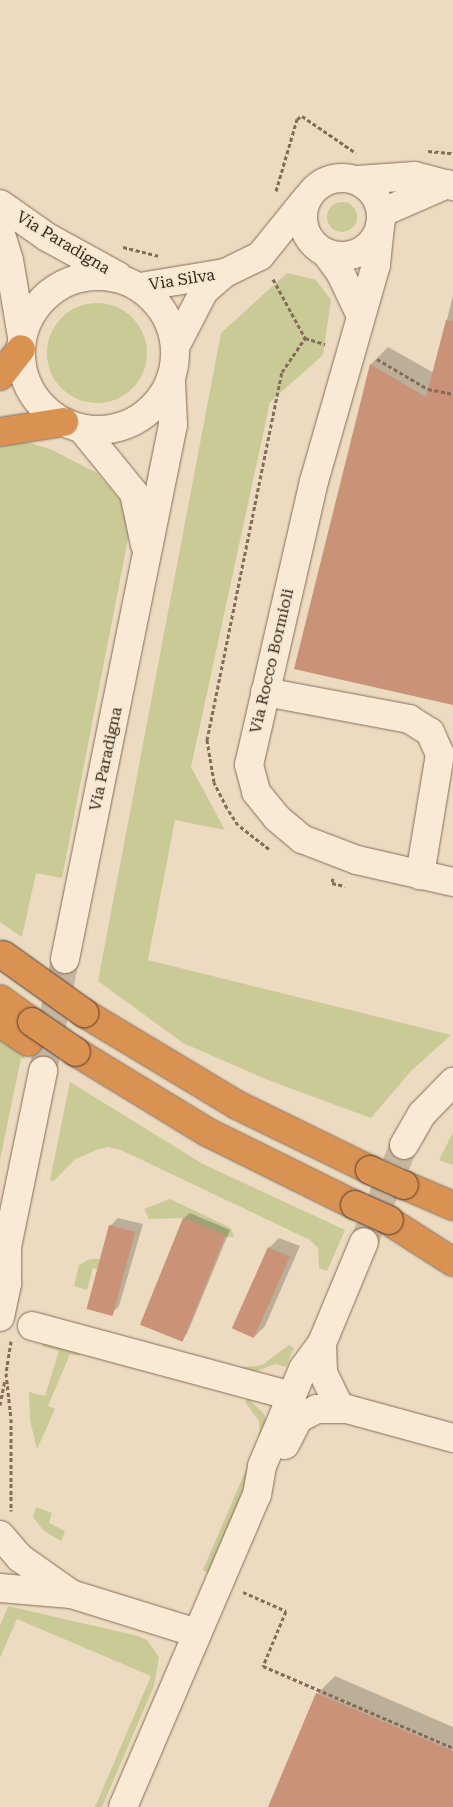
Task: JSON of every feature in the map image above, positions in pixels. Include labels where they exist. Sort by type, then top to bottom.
[{"type":"highway","points":[[0,376],[21,343]]},
{"type":"highway","points":[[0,432],[73,426]]},
{"type":"highway","points":[[1,954],[84,1013],[237,1106],[370,1170],[453,1206]]},
{"type":"highway","points":[[0,999],[30,1032],[74,1060],[137,1091],[240,1149],[376,1215],[453,1246]]},
{"type":"highway","points":[[0,1023],[30,1032]]},
{"type":"highway","points":[[376,1215],[453,1262]]},
{"type":"street","points":[[267,252],[317,186],[330,179],[343,177],[359,168],[416,176],[450,185]]},
{"type":"street","points":[[225,273],[267,252],[320,249],[353,254],[365,248],[380,219],[377,199],[359,168]]},
{"type":"street","points":[[380,219],[450,185]]},
{"type":"street","points":[[307,197],[302,222],[320,249],[340,272],[360,314]]},
{"type":"street","name":"Via Paradigna","points":[[0,204],[47,237],[133,284],[158,303],[170,322],[176,345],[171,381],[173,425],[65,959]]},
{"type":"street","name":"Via Rocco Bormioli","points":[[380,219],[376,265],[360,314],[353,352],[314,481],[249,765],[256,792],[277,818],[302,839],[337,854],[453,882]]},
{"type":"street","name":"Via Paradigna","points":[[0,231],[9,260],[29,385],[40,405],[73,426],[134,492],[147,558]]},
{"type":"street","name":"Via Silva","points":[[133,284],[225,273]]},
{"type":"street","name":"Via Silva","points":[[176,345],[204,291],[225,273]]},
{"type":"street","name":"Via Paradigna","points":[[21,343],[32,312],[50,292],[73,279],[100,275],[133,284]]},
{"type":"street","name":"Via Paradigna","points":[[73,426],[109,429],[136,421],[157,404],[171,381]]},
{"type":"street","points":[[265,692],[409,719],[430,732],[440,754],[420,875]]},
{"type":"street","points":[[0,1317],[7,1283],[4,1250],[43,1071]]},
{"type":"street","points":[[404,1145],[422,1114],[453,1082]]},
{"type":"street","points":[[257,1495],[262,1466],[293,1392],[305,1366],[322,1343],[364,1242]]},
{"type":"street","points":[[32,1326],[293,1392],[453,1438]]},
{"type":"street","points":[[322,1343],[323,1374],[342,1406]]},
{"type":"street","points":[[123,1807],[257,1495],[274,1470],[301,1416],[312,1410],[342,1406]]},
{"type":"street","points":[[0,1535],[20,1558],[72,1594]]},
{"type":"street","points":[[0,1588],[72,1594],[198,1633]]},
{"type":"path","points":[[274,197],[297,119],[302,116],[359,168]]},
{"type":"path","points":[[424,151],[453,153]]},
{"type":"path","points":[[120,246],[165,258]]},
{"type":"path","points":[[428,388],[453,394]]},
{"type":"path","points":[[0,1405],[6,1373]]},
{"type":"path","points":[[240,1591],[286,1611],[264,1666],[453,1748]]},
{"type":"green space","points":[[342,202],[353,206],[357,217],[353,228],[342,232],[331,228],[327,217],[331,206]]},
{"type":"green space","points":[[287,273],[316,280],[331,300],[323,355],[270,402],[191,767],[225,830],[175,820],[148,960],[451,1035],[411,1071],[371,1118],[268,1080],[183,1043],[98,981],[221,333]]},
{"type":"green space","points":[[97,303],[116,307],[133,317],[143,334],[147,353],[143,372],[133,389],[116,399],[97,403],[78,399],[61,389],[51,372],[47,353],[51,334],[61,317],[78,307]]},
{"type":"green space","points":[[30,443],[50,449],[97,473],[120,500],[129,534],[62,878],[36,873],[22,937],[0,922],[0,445]]},
{"type":"green space","points":[[0,1036],[25,1053],[24,1059],[21,1058],[0,1160]]},
{"type":"green space","points":[[70,1082],[203,1164],[345,1230],[327,1271],[319,1268],[318,1248],[310,1240],[121,1150],[108,1147],[96,1150],[74,1160],[54,1181],[50,1180]]},
{"type":"green space","points":[[453,1132],[453,1165],[439,1160]]},
{"type":"green space","points":[[170,1199],[231,1228],[234,1237],[225,1237],[184,1218],[149,1219],[144,1209]]},
{"type":"green space","points":[[90,1259],[100,1259],[97,1269],[93,1268],[87,1290],[74,1286],[79,1265]]},
{"type":"green space","points":[[44,1341],[81,1351],[79,1356],[70,1354],[48,1406],[55,1409],[37,1449],[30,1420],[29,1392],[45,1396],[59,1351],[42,1346]]},
{"type":"green space","points":[[289,1345],[294,1348],[286,1367],[275,1364],[251,1373],[238,1368],[262,1365]]},
{"type":"green space","points":[[248,1398],[264,1414],[267,1426],[264,1443],[209,1573],[203,1570],[260,1437],[259,1421],[245,1402]]},
{"type":"green space","points":[[36,1507],[52,1513],[49,1523],[65,1531],[61,1541],[44,1531],[33,1517]]},
{"type":"green space","points":[[8,1606],[138,1636],[147,1640],[159,1657],[154,1686],[102,1807],[95,1807],[151,1676],[17,1619],[0,1658],[0,1626]]},
{"type":"building","points":[[446,320],[453,321],[453,705],[294,669],[370,364],[426,397]]},
{"type":"building","points":[[183,1218],[226,1235],[183,1342],[140,1325]]},
{"type":"building","points":[[109,1225],[135,1232],[113,1316],[86,1309]]},
{"type":"building","points":[[268,1247],[290,1257],[254,1338],[232,1328]]},
{"type":"building","points":[[316,1693],[453,1751],[453,1807],[268,1807]]},
{"type":"tunnel","points":[[43,1071],[65,959]]},
{"type":"tunnel","points":[[364,1242],[404,1145]]}]
